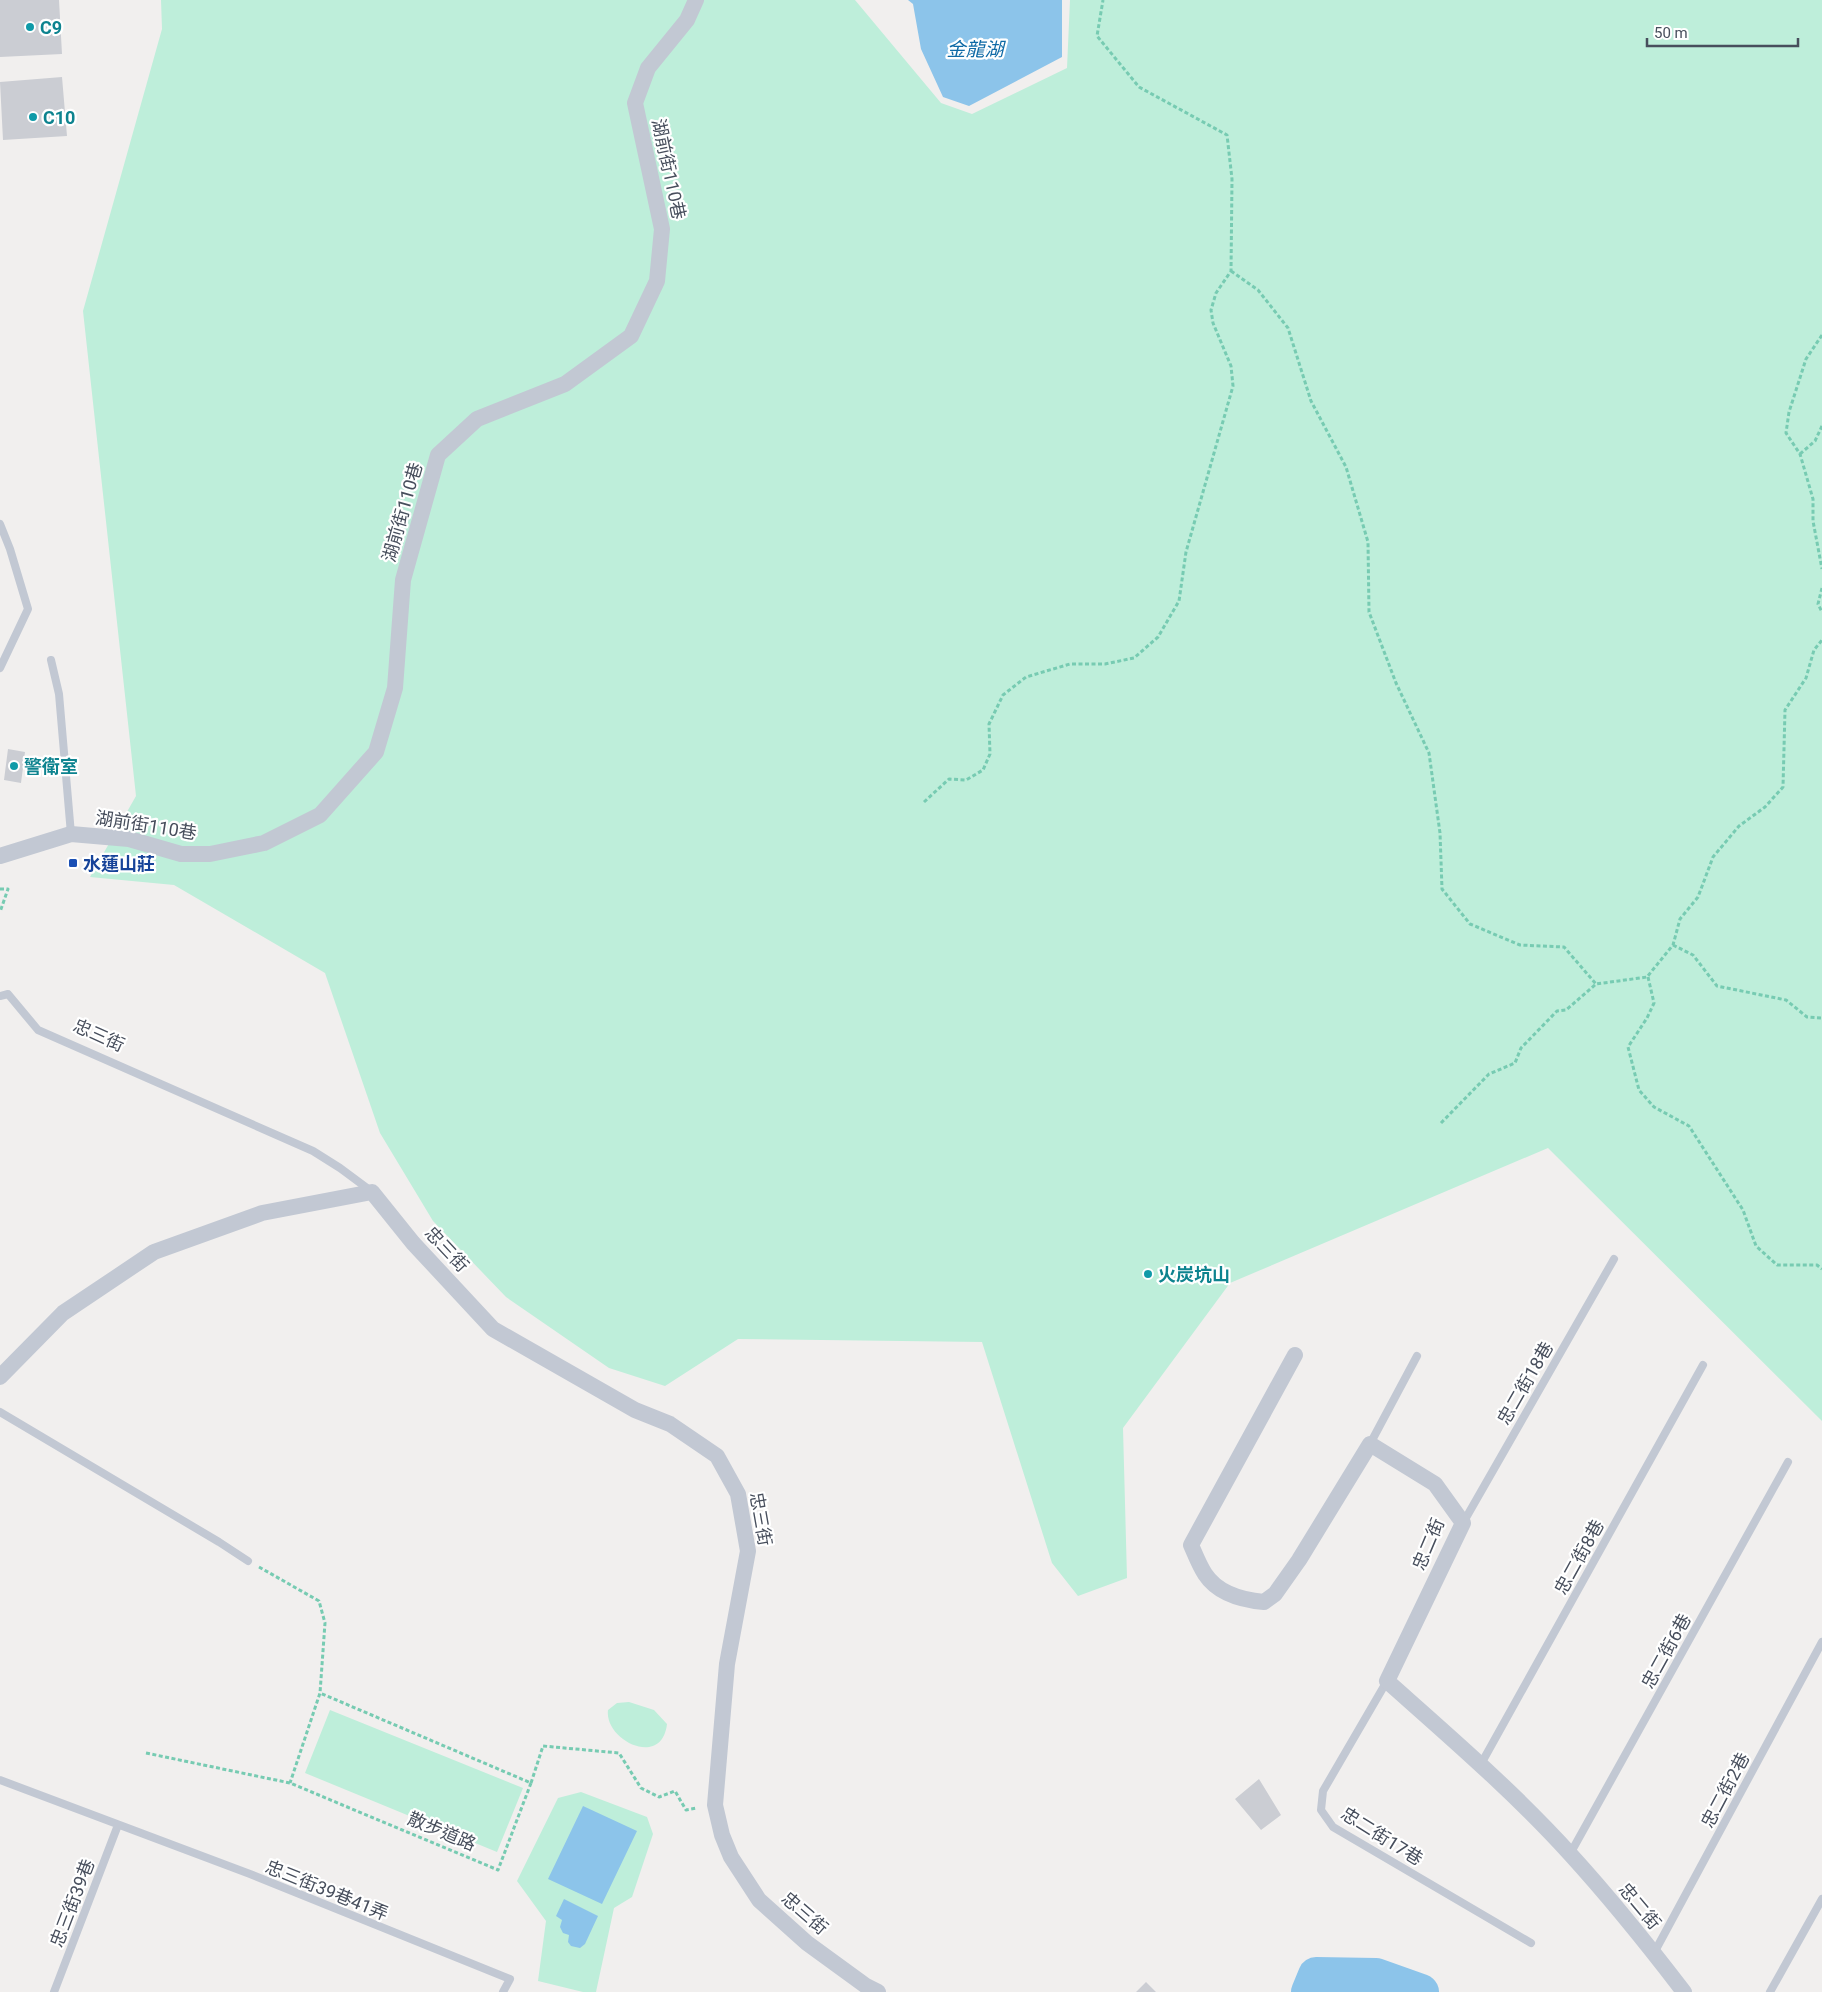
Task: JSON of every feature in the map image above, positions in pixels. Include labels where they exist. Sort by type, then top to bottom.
[{"type":"street","name":"湖前街110巷","points":[[0,856],[71,834],[129,839],[181,854],[210,854],[264,843],[320,815],[376,752],[395,688],[403,580],[438,456],[477,419],[565,384],[631,336],[657,281],[662,229],[634,104],[648,68],[687,20],[696,0]]},
{"type":"street","points":[[0,1377],[64,1313],[154,1252],[262,1213],[372,1192]]},
{"type":"street","name":"忠三街","points":[[372,1192],[413,1243],[493,1329],[635,1410],[670,1424],[717,1456],[738,1494],[748,1551],[727,1664],[715,1805],[722,1835],[731,1858],[759,1900],[807,1943],[866,1986],[878,1992]]},
{"type":"street","points":[[1295,1355],[1190,1545],[1205,1575],[1225,1592],[1248,1600],[1264,1602],[1275,1594],[1370,1444]]},
{"type":"street","name":"忠二街","points":[[1370,1444],[1436,1484],[1463,1523],[1387,1681],[1481,1764],[1570,1854],[1654,1953],[1684,1992]]},
{"type":"lane","points":[[0,524],[10,549],[28,608],[0,668]]},
{"type":"lane","points":[[50,660],[60,694],[71,834]]},
{"type":"lane","name":"忠三街","points":[[4,995],[38,1030],[313,1151],[372,1192]]},
{"type":"lane","name":"忠二街18巷","points":[[1463,1523],[1614,1258]]},
{"type":"lane","points":[[1370,1444],[1417,1356]]},
{"type":"lane","name":"忠二街8巷","points":[[1481,1764],[1703,1365]]},
{"type":"lane","points":[[0,1412],[248,1561]]},
{"type":"lane","name":"忠二街6巷","points":[[1570,1854],[1788,1462]]},
{"type":"lane","name":"忠二街2巷","points":[[1654,1953],[1822,1642]]},
{"type":"lane","name":"忠二街17巷","points":[[1387,1681],[1323,1791],[1321,1810],[1333,1828],[1531,1943]]},
{"type":"lane","points":[[0,1780],[118,1825]]},
{"type":"lane","name":"忠三街39巷","points":[[54,1992],[118,1825]]},
{"type":"lane","name":"忠三街39巷41弄","points":[[118,1825],[250,1874],[510,1979],[502,1992]]},
{"type":"lane","points":[[1770,1992],[1822,1899]]},
{"type":"path","points":[[924,802],[949,780],[966,780],[983,770],[990,754],[989,724],[1003,695],[1026,677],[1070,664],[1105,664],[1134,658],[1158,637],[1179,601],[1186,552],[1232,386],[1231,366],[1213,323],[1211,310],[1216,293],[1231,271],[1232,178],[1227,135],[1139,87],[1097,36],[1103,0]]},
{"type":"path","points":[[1231,271],[1258,290],[1288,328],[1311,401],[1346,467],[1368,542],[1369,612],[1396,683],[1429,753],[1440,832],[1442,889],[1470,924],[1520,945],[1564,947],[1596,984]]},
{"type":"path","points":[[1822,335],[1806,359],[1789,412],[1786,433],[1800,454],[1813,499],[1813,521],[1822,569]]},
{"type":"path","points":[[1800,454],[1815,441],[1822,426]]},
{"type":"path","points":[[1822,588],[1818,604],[1822,612]]},
{"type":"path","points":[[1441,1123],[1489,1074],[1515,1062],[1521,1048],[1557,1011],[1566,1010],[1596,984],[1648,977],[1673,945],[1680,919],[1698,897],[1713,857],[1739,826],[1764,807],[1783,787],[1785,710],[1806,678],[1814,650],[1822,640]]},
{"type":"path","points":[[0,889],[8,888],[0,912]]},
{"type":"path","points":[[1673,945],[1692,955],[1717,986],[1786,1000],[1807,1017],[1822,1018]]},
{"type":"path","points":[[1648,977],[1654,1003],[1647,1018],[1628,1047],[1639,1090],[1654,1107],[1689,1126],[1744,1210],[1756,1246],[1777,1265],[1817,1265],[1822,1269]]},
{"type":"path","points":[[248,1561],[319,1601],[325,1623],[320,1693],[290,1782]]},
{"type":"path","points":[[320,1693],[532,1783]]},
{"type":"path","name":"散步道路","points":[[146,1753],[290,1782],[498,1870],[532,1783],[543,1746],[618,1753],[641,1788],[659,1797],[675,1791],[686,1810],[715,1805]]},
{"type":"green space","points":[[161,0],[855,0],[941,103],[972,114],[1067,68],[1070,0],[1822,0],[1822,1421],[1548,1148],[1230,1283],[1123,1428],[1127,1578],[1078,1596],[1052,1563],[982,1342],[738,1339],[665,1386],[609,1368],[506,1297],[433,1221],[380,1133],[325,973],[174,885],[90,877],[136,796],[83,311],[162,29]]},
{"type":"green space","points":[[629,1702],[654,1710],[667,1724],[663,1738],[655,1745],[645,1747],[634,1745],[615,1731],[609,1721],[608,1710],[617,1703]]},
{"type":"green space","points":[[330,1710],[523,1788],[497,1852],[305,1773]]},
{"type":"green space","points":[[581,1792],[647,1817],[653,1834],[632,1897],[614,1908],[596,1992],[583,1992],[538,1981],[546,1921],[517,1881],[558,1798]]},
{"type":"water","name":"金龍湖","points":[[908,0],[1062,0],[1062,57],[969,106],[943,97],[921,49],[913,4]]},
{"type":"water","points":[[583,1806],[637,1831],[602,1904],[548,1879]]},
{"type":"water","points":[[564,1899],[598,1916],[585,1944],[580,1948],[571,1946],[568,1942],[569,1935],[563,1933],[560,1927],[562,1920],[556,1916]]},
{"type":"building","name":"C9","points":[[0,0],[59,0],[62,54],[0,57]]},
{"type":"building","name":"C10","points":[[62,77],[67,136],[3,140],[0,82]]},
{"type":"building","name":"警衛室","points":[[8,749],[25,752],[21,783],[4,780]]},
{"type":"building","points":[[1259,1779],[1281,1815],[1261,1830],[1235,1799]]},
{"type":"building","points":[[1146,1982],[1156,1992],[1136,1992]]},
{"type":"waterway","points":[[1309,1992],[1316,1975],[1376,1976],[1421,1992]]},
{"type":"place","name":"C9","points":[[30,27]]},
{"type":"place","name":"C10","points":[[33,117]]},
{"type":"place","name":"警衛室","points":[[14,766]]},
{"type":"place","name":"水蓮山莊","points":[[73,863]]},
{"type":"place","name":"火炭坑山","points":[[1148,1274]]}]
